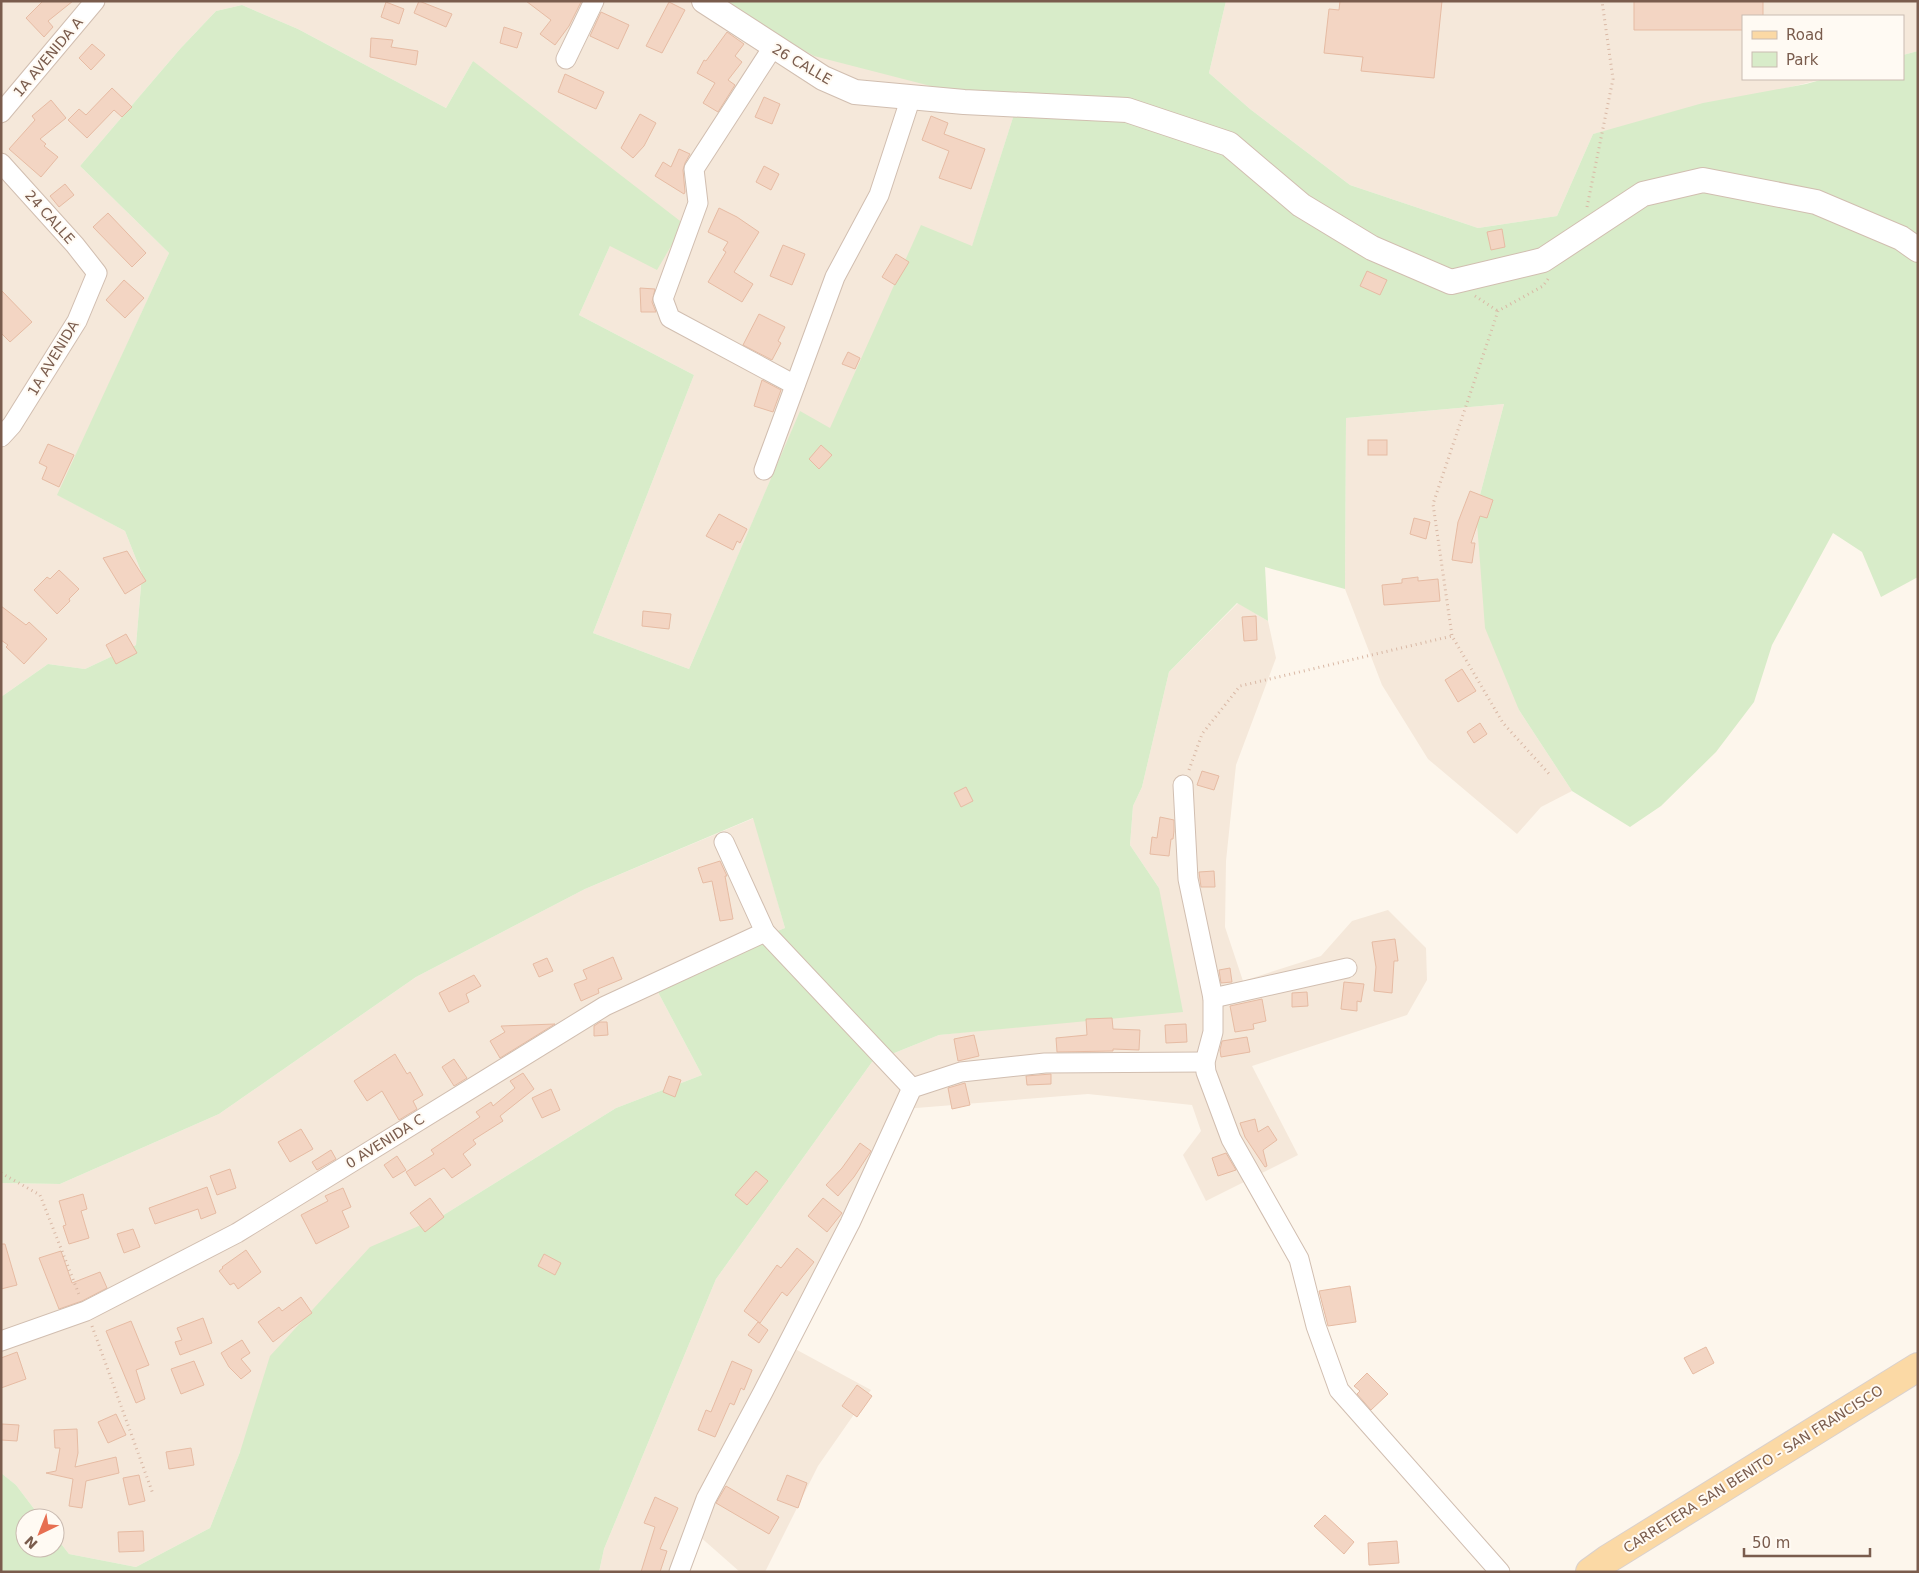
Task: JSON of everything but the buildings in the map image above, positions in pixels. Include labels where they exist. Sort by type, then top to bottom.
[{"type":"main road","name":"CARRETERA SAN BENITO - SAN FRANCISCO","points":[[1590,1572],[1918,1367]]},
{"type":"street","name":"1A AVENIDA A","points":[[1,113],[95,1]]},
{"type":"street","points":[[566,59],[594,1]]},
{"type":"street","name":"26 CALLE","points":[[704,1],[823,78],[855,92],[1127,110],[1229,144],[1301,205],[1372,248],[1451,282],[1543,260],[1643,194],[1703,180],[1816,202],[1901,238],[1918,250]]},
{"type":"street","points":[[773,47],[694,169],[698,203],[663,300],[670,318],[795,385]]},
{"type":"street","points":[[764,470],[835,277],[879,195],[911,97]]},
{"type":"street","name":"24 CALLE","points":[[1,163],[75,245],[97,273]]},
{"type":"street","name":"1A AVENIDA","points":[[5,425],[77,320],[97,273]]},
{"type":"street","points":[[1183,785],[1188,878],[1213,998],[1213,1032],[1205,1062],[1206,1072],[1231,1139],[1299,1259],[1316,1326],[1339,1390],[1500,1572]]},
{"type":"street","points":[[724,842],[765,932],[912,1088]]},
{"type":"street","name":"0 AVENIDA C","points":[[1,1342],[86,1311],[236,1233],[605,1006],[765,932]]},
{"type":"street","points":[[1213,998],[1347,968]]},
{"type":"street","points":[[679,1572],[706,1499],[850,1222],[912,1088],[961,1072],[1046,1063],[1205,1062]]},
{"type":"path","points":[[1582,236],[1613,79],[1602,1]]},
{"type":"path","points":[[1498,311],[1433,504],[1452,636],[1503,723],[1551,776]]},
{"type":"path","points":[[1183,785],[1202,734],[1240,686],[1452,636]]},
{"type":"shaded area","points":[[1,1],[718,1],[1016,108],[972,247],[830,429],[800,412],[689,669],[593,633],[694,375],[579,315],[610,246],[473,61],[446,108],[298,29],[242,5],[216,11],[180,49],[80,166],[169,253],[58,495],[125,531],[142,574],[136,645],[85,669],[48,664],[1,697]]},
{"type":"shaded area","points":[[1226,1],[1918,1],[1918,51],[1904,55],[1904,15],[1742,15],[1742,80],[1820,80],[1593,134],[1557,216],[1478,228],[1350,185],[1250,109],[1209,73]]},
{"type":"shaded area","points":[[1504,404],[1476,510],[1519,710],[1572,791],[1541,807],[1517,834],[1428,759],[1382,685],[1345,589],[1346,418]]},
{"type":"shaded area","points":[[1238,603],[1268,621],[1276,658],[1236,765],[1226,861],[1225,927],[1243,981],[1321,956],[1352,921],[1388,910],[1426,948],[1427,980],[1407,1015],[1252,1066],[1298,1155],[1206,1201],[1183,1155],[1201,1131],[1192,1105],[1088,1094],[904,1109],[786,1344],[871,1390],[818,1466],[765,1572],[740,1572],[698,1535],[684,1572],[599,1572],[604,1549],[716,1279],[872,1062],[939,1035],[1010,1027],[1159,888],[1130,845],[1133,806],[1142,787],[1169,672]]},
{"type":"shaded area","points":[[754,818],[785,928],[651,979],[702,1075],[616,1108],[442,1216],[240,1452],[210,1528],[136,1567],[69,1554],[65,1549],[65,1508],[33,1508],[16,1485],[1,1473],[1,1183],[60,1184],[219,1114],[416,977],[585,889]]},
{"type":"green space","points":[[718,1],[1226,1],[1209,73],[1250,109],[1350,185],[1478,228],[1557,216],[1593,134],[1703,103],[1820,80],[1904,80],[1904,55],[1918,51],[1918,577],[1881,597],[1862,552],[1833,533],[1772,645],[1754,702],[1716,752],[1661,806],[1630,827],[1572,791],[1519,710],[1485,628],[1476,510],[1504,404],[1346,418],[1345,589],[1265,567],[1268,621],[1237,603],[1169,672],[1142,787],[1133,806],[1130,845],[1159,888],[1183,1012],[939,1035],[872,1062],[716,1279],[604,1549],[599,1572],[1,1572],[1,1473],[16,1485],[33,1508],[15,1508],[15,1558],[65,1558],[65,1549],[69,1554],[136,1567],[210,1528],[240,1452],[270,1356],[370,1247],[442,1216],[616,1108],[702,1075],[651,979],[785,928],[753,818],[585,889],[416,977],[219,1114],[60,1184],[1,1183],[1,697],[48,664],[85,669],[136,645],[142,574],[125,531],[57,495],[169,253],[80,166],[180,49],[216,11],[242,5],[298,29],[446,108],[473,61],[684,224],[657,270],[610,246],[579,315],[694,375],[593,633],[689,669],[800,411],[830,428],[921,225],[972,246],[1016,108],[814,56]]}]
